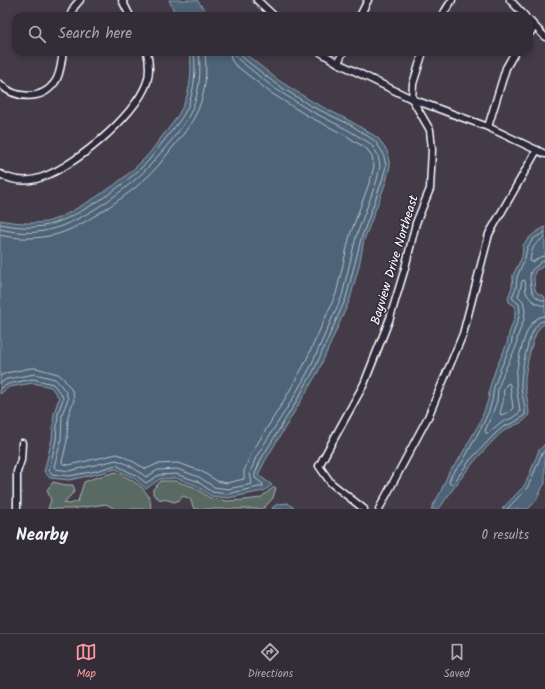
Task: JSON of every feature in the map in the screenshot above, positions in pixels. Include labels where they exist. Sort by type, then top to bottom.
[{"type":"street","points":[[72,12],[80,0]]},
{"type":"street","points":[[122,0],[128,12]]},
{"type":"street","points":[[257,0],[270,12]]},
{"type":"street","points":[[362,12],[368,0]]},
{"type":"street","points":[[444,12],[452,0]]},
{"type":"street","points":[[510,0],[521,12]]},
{"type":"street","points":[[533,25],[545,37]]},
{"type":"street","points":[[0,84],[9,91],[19,95],[34,96],[42,93],[50,88],[56,81],[62,56]]},
{"type":"street","points":[[0,174],[15,180],[34,180],[45,177],[63,167],[92,147],[122,120],[138,100],[148,81],[149,63],[147,56]]},
{"type":"street","points":[[327,56],[412,99],[488,128],[545,154]]},
{"type":"street","points":[[338,63],[341,56]]},
{"type":"street","points":[[412,99],[413,84],[422,56]]},
{"type":"street","points":[[488,128],[506,68],[513,56]]},
{"type":"street","name":"Bayview Drive Northeast","points":[[364,509],[331,483],[319,466],[364,384],[390,318],[405,268],[416,223],[430,189],[432,149],[430,130],[412,99]]},
{"type":"street","points":[[379,509],[428,417],[463,334],[489,234],[537,150]]},
{"type":"street","points":[[17,509],[17,472],[21,460],[22,443]]},
{"type":"green space","points":[[116,472],[143,488],[150,498],[151,509],[115,509],[106,504],[71,509],[48,509],[51,500],[47,490],[53,482],[73,485],[75,491],[64,503],[70,504],[78,501],[84,482]]},
{"type":"green space","points":[[161,481],[176,481],[194,487],[210,498],[227,501],[260,498],[274,487],[276,488],[273,498],[263,509],[194,509],[190,499],[183,496],[180,500],[174,502],[159,499],[153,494],[153,489]]},
{"type":"water","points":[[169,0],[197,0],[207,12],[174,12]]},
{"type":"water","points":[[190,56],[248,56],[278,80],[313,102],[352,122],[378,138],[387,151],[390,166],[386,182],[364,240],[350,299],[318,372],[258,475],[272,485],[264,491],[228,498],[211,496],[195,485],[176,478],[160,479],[146,489],[135,479],[116,469],[69,480],[50,478],[44,472],[52,439],[54,413],[59,398],[51,387],[33,383],[9,387],[0,394],[0,220],[28,223],[46,222],[63,216],[97,197],[114,185],[138,165],[173,123],[186,100],[191,66]]},
{"type":"water","points":[[545,227],[545,263],[541,268],[536,270],[534,280],[537,293],[545,297],[545,324],[540,327],[537,332],[531,347],[527,364],[525,386],[529,414],[525,420],[502,432],[474,462],[439,509],[431,509],[449,472],[458,461],[480,422],[485,409],[490,386],[507,344],[509,333],[515,317],[515,306],[509,302],[508,298],[512,287],[513,275],[522,257],[523,245],[536,232]]},
{"type":"water","points":[[545,444],[545,484],[536,501],[528,509],[502,509],[524,486],[539,450]]},
{"type":"water","points":[[288,503],[295,509],[272,509],[278,504]]}]
